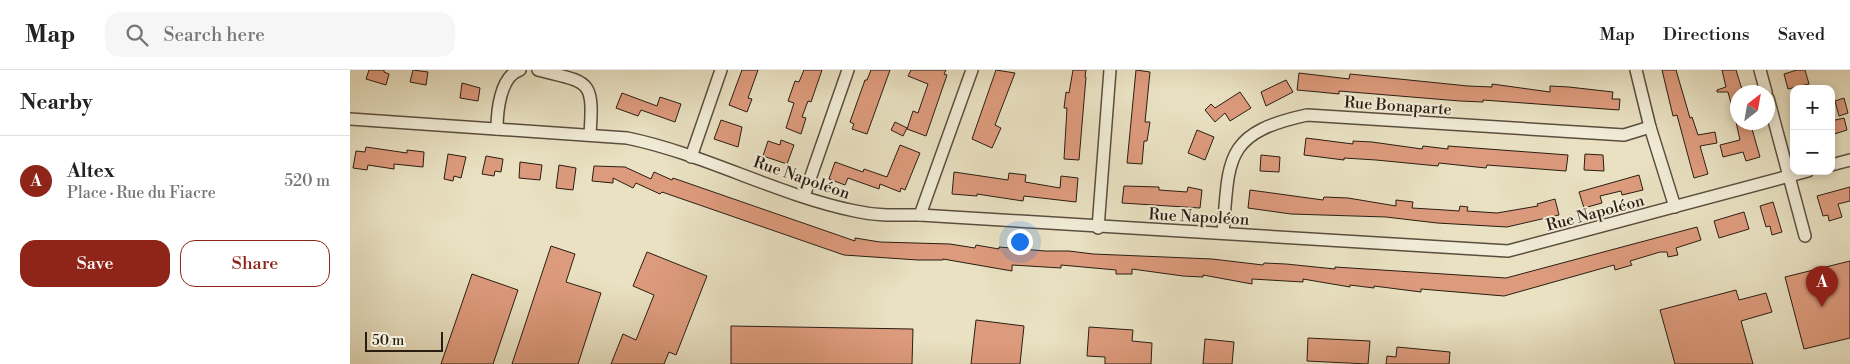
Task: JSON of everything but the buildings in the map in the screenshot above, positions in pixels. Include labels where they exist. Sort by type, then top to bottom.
[{"type":"street","points":[[497,129],[497,116],[505,85],[516,71],[520,70]]},
{"type":"street","points":[[538,70],[581,82],[588,89],[592,101],[590,134]]},
{"type":"street","points":[[691,157],[721,70]]},
{"type":"street","points":[[804,196],[848,70]]},
{"type":"street","points":[[920,215],[972,70]]},
{"type":"street","points":[[1098,228],[1110,70]]},
{"type":"street","points":[[1636,70],[1650,126],[1675,207]]},
{"type":"street","points":[[1760,70],[1764,85]]},
{"type":"street","name":"Rue Bonaparte","points":[[1224,233],[1231,160],[1239,145],[1252,134],[1292,118],[1306,116],[1624,135],[1650,126]]},
{"type":"street","name":"Rue Napoléon","points":[[350,119],[590,134],[643,141],[856,212],[1098,228],[1224,233],[1508,252],[1795,175]]},
{"type":"street","points":[[1775,124],[1805,236]]},
{"type":"street","points":[[1835,164],[1850,160]]},
{"type":"place","name":"Altex","points":[[1822,307]]}]
